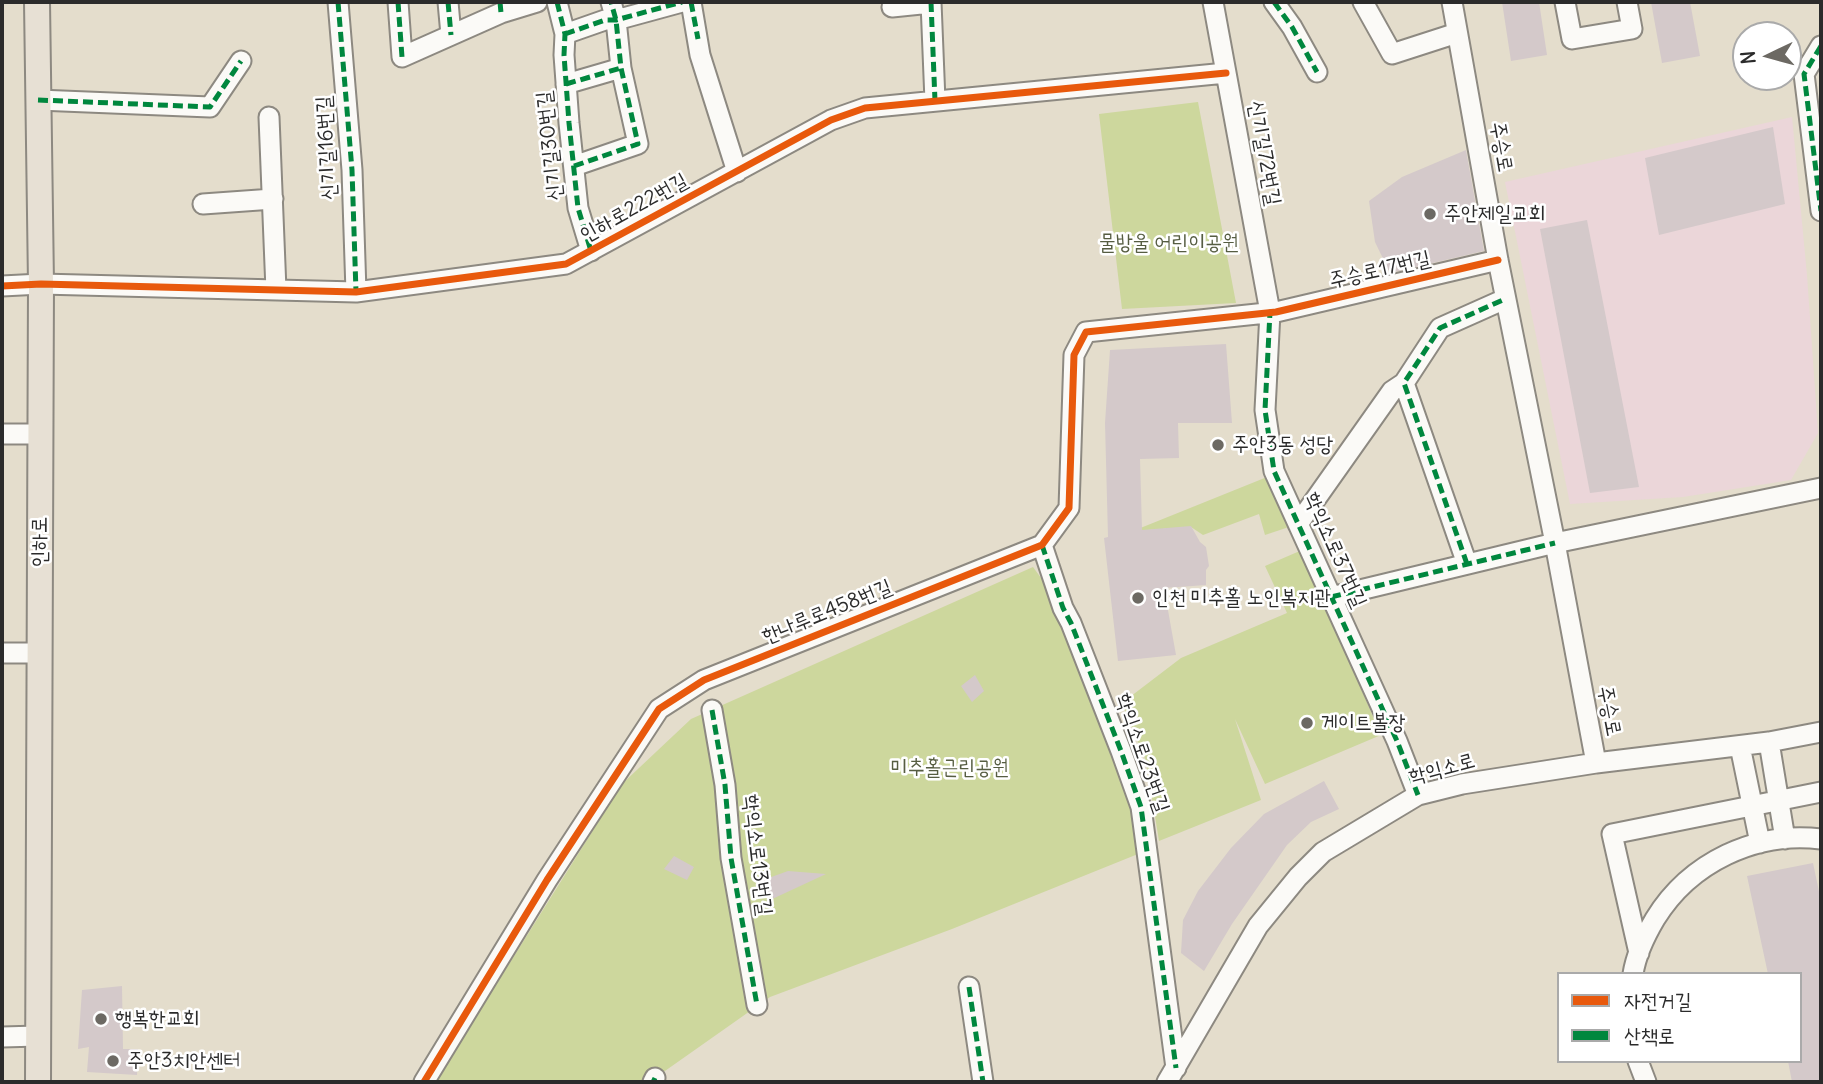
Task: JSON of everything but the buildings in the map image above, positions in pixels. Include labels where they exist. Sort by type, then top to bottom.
[{"type":"main road","name":"인하로","points":[[37,2],[41,285],[38,1082]]},
{"type":"street","name":"신기길16번길","points":[[338,2],[352,170],[356,292]]},
{"type":"street","points":[[398,2],[402,57],[451,35],[500,7],[537,2]]},
{"type":"street","points":[[448,2],[451,35]]},
{"type":"street","name":"신기길30번길","points":[[557,2],[565,34],[566,84],[578,208],[591,251]]},
{"type":"street","points":[[565,34],[605,20],[614,11],[682,2]]},
{"type":"street","points":[[691,2],[700,55],[737,172]]},
{"type":"street","points":[[892,7],[931,2],[935,101]]},
{"type":"street","name":"신기길72번길","points":[[1213,2],[1270,312]]},
{"type":"street","points":[[1274,2],[1292,27],[1317,72]]},
{"type":"street","points":[[1363,2],[1392,54],[1457,33]]},
{"type":"street","name":"주승로","points":[[1452,2],[1505,299],[1555,543],[1596,763]]},
{"type":"street","points":[[1565,2],[1572,39],[1632,29],[1627,2]]},
{"type":"street","points":[[574,166],[638,144],[621,68],[614,11]]},
{"type":"street","points":[[1821,46],[1804,75],[1821,211]]},
{"type":"street","points":[[38,100],[210,107],[241,61]]},
{"type":"street","points":[[566,84],[621,68]]},
{"type":"street","name":"인하로222번길","points":[[2,286],[356,292],[566,264],[831,120],[865,108],[1226,73]]},
{"type":"street","points":[[269,117],[276,290]]},
{"type":"street","points":[[203,204],[273,199]]},
{"type":"street","name":"주승로17번길","points":[[1270,312],[1498,260]]},
{"type":"street","points":[[1298,524],[1392,391],[1404,383],[1440,328],[1505,299]]},
{"type":"street","points":[[1042,545],[1069,508],[1074,355],[1086,332],[1270,312]]},
{"type":"street","name":"학익소로37번길","points":[[1270,312],[1265,410],[1274,471],[1397,741],[1418,795]]},
{"type":"street","points":[[1404,383],[1467,564]]},
{"type":"street","points":[[2,434],[40,434]]},
{"type":"street","points":[[1331,597],[1555,543],[1821,488]]},
{"type":"street","name":"학익소로23번길","points":[[1042,545],[1063,608],[1141,807],[1172,1075]]},
{"type":"street","name":"한나루로458번길","points":[[424,1082],[547,880],[659,709],[704,680],[1042,545]]},
{"type":"street","points":[[2,653],[39,653]]},
{"type":"street","name":"학익소로13번길","points":[[712,710],[725,785],[731,858],[757,1005]]},
{"type":"street","name":"학익소로","points":[[1172,1075],[1258,926],[1298,877],[1323,852],[1418,795],[1462,783],[1596,763],[1740,746],[1821,732]]},
{"type":"street","points":[[1769,741],[1785,839]]},
{"type":"street","points":[[1740,746],[1760,843]]},
{"type":"street","points":[[1639,953],[1612,834],[1821,792]]},
{"type":"street","points":[[1634,972],[1646,933],[1663,906],[1685,882],[1711,862],[1740,848],[1760,843],[1803,837],[1821,839]]},
{"type":"street","points":[[969,987],[983,1082]]},
{"type":"street","points":[[2,1037],[38,1036]]},
{"type":"street","points":[[1639,1063],[1646,1082]]},
{"type":"shaded area","points":[[1792,117],[1818,433],[1791,480],[1683,497],[1570,504],[1505,182]]},
{"type":"green space","name":"물방울 어린이공원","points":[[1198,102],[1236,303],[1122,309],[1099,114]]},
{"type":"green space","points":[[1272,475],[1298,524],[1265,535],[1259,514],[1203,535],[1191,527],[1133,531]]},
{"type":"green space","points":[[1309,547],[1346,654],[1381,735],[1265,784],[1235,719],[1261,800],[1159,841],[1146,761],[1122,703],[1181,658],[1287,613],[1265,566]]},
{"type":"green space","name":"미추홀근린공원","points":[[1033,567],[1063,608],[1131,802],[1138,854],[952,929],[770,997],[653,1082],[435,1082],[622,784],[691,719]]},
{"type":"marked path","points":[[338,2],[352,170],[356,292]]},
{"type":"marked path","points":[[398,2],[402,57]]},
{"type":"marked path","points":[[448,2],[451,35]]},
{"type":"marked path","points":[[500,2],[501,13]]},
{"type":"marked path","points":[[557,2],[565,34],[569,123],[578,208],[591,251]]},
{"type":"marked path","points":[[574,166],[638,144],[621,68],[616,20],[611,2]]},
{"type":"marked path","points":[[565,34],[605,20],[616,20],[682,2]]},
{"type":"marked path","points":[[691,2],[698,39]]},
{"type":"marked path","points":[[931,2],[935,101]]},
{"type":"marked path","points":[[1274,2],[1292,27],[1317,72]]},
{"type":"marked path","points":[[1821,46],[1804,74],[1821,211]]},
{"type":"marked path","points":[[38,100],[210,107],[241,61]]},
{"type":"marked path","points":[[566,84],[621,68]]},
{"type":"marked path","points":[[1467,564],[1404,383],[1440,328],[1505,299]]},
{"type":"marked path","points":[[1274,312],[1270,312],[1265,410],[1274,471],[1397,741],[1418,795]]},
{"type":"marked path","points":[[1331,597],[1555,543]]},
{"type":"marked path","points":[[1042,545],[1063,608],[1141,807],[1176,1068]]},
{"type":"marked path","points":[[712,710],[725,785],[731,858],[757,1005]]},
{"type":"marked path","points":[[969,987],[983,1082]]},
{"type":"marked path","points":[[653,1082],[655,1078]]},
{"type":"cycle path","points":[[2,286],[41,284],[356,292],[566,264],[831,120],[865,108],[1226,73]]},
{"type":"cycle path","points":[[424,1082],[547,880],[659,709],[704,680],[1042,545],[1069,508],[1074,355],[1086,332],[1276,312],[1498,260]]},
{"type":"place","name":"주안제일교회","points":[[1430,214]]},
{"type":"place","name":"주안3동 성당","points":[[1218,445]]},
{"type":"place","name":"인천 미추홀 노인복지관","points":[[1138,598]]},
{"type":"place","name":"게이트볼장","points":[[1307,723]]},
{"type":"place","name":"행복한교회","points":[[101,1019]]},
{"type":"place","name":"주안3치안센터","points":[[113,1061]]}]
